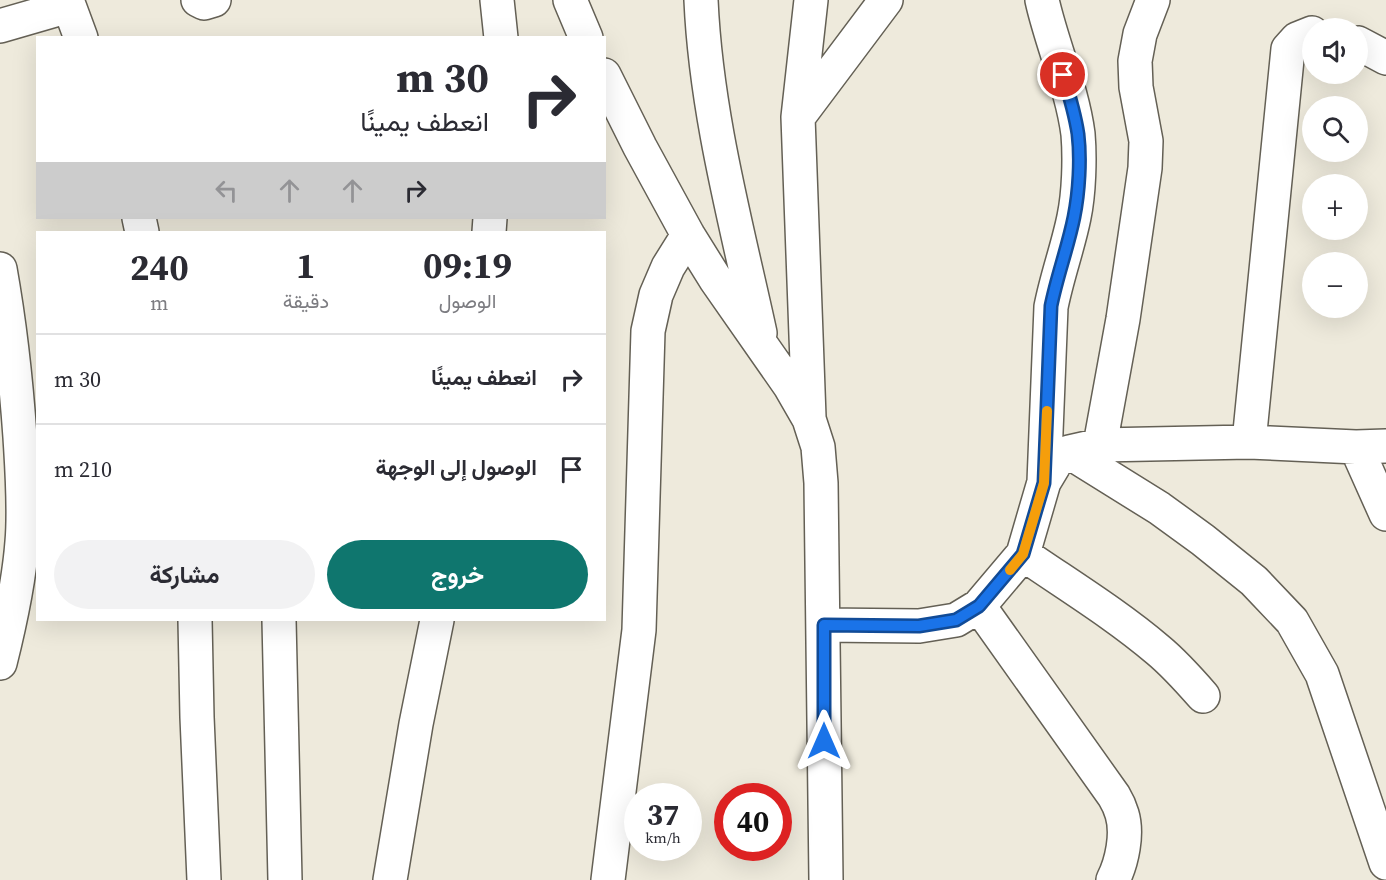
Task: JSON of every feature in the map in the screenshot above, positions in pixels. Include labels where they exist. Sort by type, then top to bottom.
[{"type":"street","points":[[198,0],[204,3],[214,0]]},
{"type":"street","points":[[497,0],[501,36]]},
{"type":"street","points":[[570,0],[585,36]]},
{"type":"street","points":[[701,0],[703,35],[716,135],[764,350]]},
{"type":"street","points":[[809,419],[798,117],[811,0]]},
{"type":"street","points":[[798,117],[886,0]]},
{"type":"street","points":[[1041,0],[1070,98],[1078,134],[1078,171],[1074,216],[1051,306],[1044,483]]},
{"type":"street","points":[[1085,448],[1123,319],[1144,178],[1146,141],[1136,87],[1135,62],[1140,34],[1153,0]]},
{"type":"street","points":[[0,26],[68,3],[80,36]]},
{"type":"street","points":[[1250,442],[1288,49],[1302,37]]},
{"type":"street","points":[[1368,48],[1386,58]]},
{"type":"street","points":[[606,79],[688,235],[716,280],[790,386],[809,419],[818,447],[824,625],[826,880]]},
{"type":"street","points":[[608,880],[639,630],[648,331],[656,295],[668,267],[688,235]]},
{"type":"street","points":[[0,269],[16,387],[22,471],[22,541],[13,612],[0,663]]},
{"type":"street","points":[[824,625],[919,626],[956,620],[979,606],[1023,554],[1044,483],[1056,462],[1085,448],[1250,442],[1371,446],[1386,514]]},
{"type":"street","points":[[1085,448],[1254,581],[1292,621],[1322,674],[1386,864],[1375,880]]},
{"type":"street","points":[[1023,554],[1160,651],[1203,696]]},
{"type":"street","points":[[979,606],[1114,796],[1122,814],[1124,832],[1122,850],[1113,880]]},
{"type":"street","points":[[195,621],[204,880]]},
{"type":"street","points":[[279,621],[285,880]]},
{"type":"street","points":[[390,880],[416,724],[437,621]]},
{"type":"slow traffic","points":[[1010,570],[1023,554],[1044,483],[1047,411]]},
{"type":"route","points":[[824,741],[824,625],[919,626],[956,620],[979,606],[1023,554],[1044,483],[1051,306],[1074,216],[1078,171],[1078,134],[1063,75]]}]
